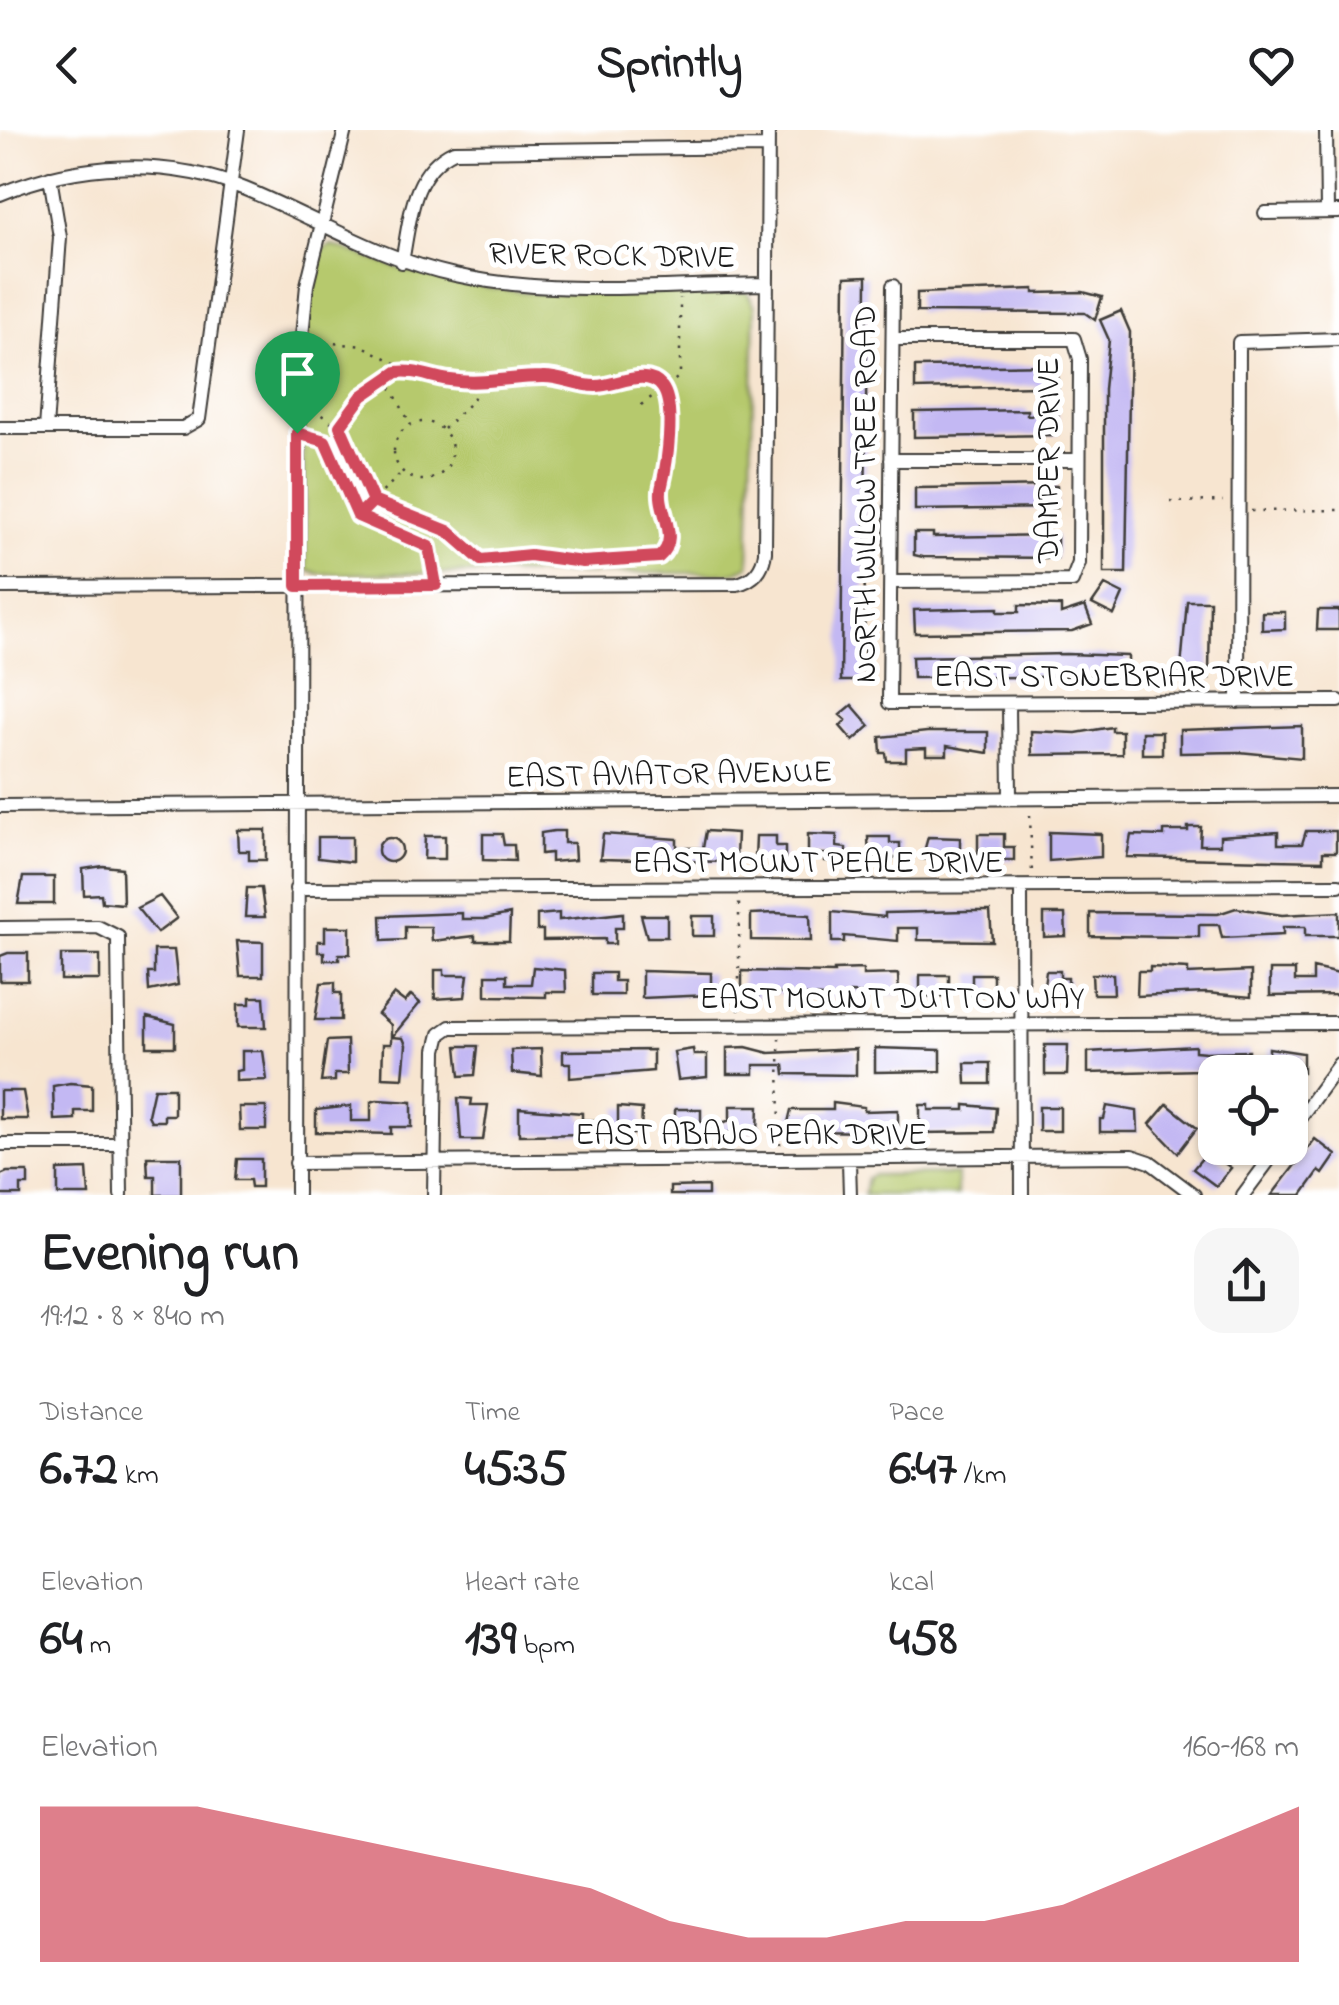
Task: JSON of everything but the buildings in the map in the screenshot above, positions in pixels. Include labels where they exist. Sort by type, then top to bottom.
[{"type":"street","points":[[0,428],[183,428],[199,420],[238,130]]},
{"type":"street","points":[[297,1195],[297,433],[307,285],[346,130]]},
{"type":"street","points":[[0,586],[738,584],[756,575],[765,552],[768,130]]},
{"type":"street","points":[[1265,213],[1333,212],[1326,130]]},
{"type":"street","points":[[402,262],[420,184],[427,171],[454,152],[768,146]]},
{"type":"street","name":"RIVER ROCK DRIVE","points":[[0,194],[50,178],[142,168],[230,184],[402,262],[460,276],[526,285],[766,284]]},
{"type":"street","points":[[46,428],[60,237],[50,178]]},
{"type":"street","name":"NORTH WILLOW TREE ROAD","points":[[889,702],[893,286]]},
{"type":"street","name":"DAMPER DRIVE","points":[[891,582],[1072,581],[1079,563],[1080,359],[1074,340],[892,339]]},
{"type":"street","points":[[1238,702],[1239,342],[1339,339]]},
{"type":"street","points":[[297,433],[325,441],[358,516],[429,547],[436,585]]},
{"type":"street","points":[[891,460],[1079,460]]},
{"type":"street","name":"EAST STONEBRIAR DRIVE","points":[[889,702],[1339,702]]},
{"type":"street","points":[[1008,704],[1010,796]]},
{"type":"street","name":"EAST AVIATOR AVENUE","points":[[0,806],[1339,796]]},
{"type":"street","name":"EAST MOUNT PEALE DRIVE","points":[[296,889],[1339,885]]},
{"type":"street","points":[[1021,888],[1022,1195]]},
{"type":"street","points":[[0,928],[98,927],[118,937],[121,1195]]},
{"type":"street","name":"EAST MOUNT DUTTON WAY","points":[[434,1159],[436,1050],[445,1029],[1339,1024]]},
{"type":"street","points":[[1308,1106],[1339,1064]]},
{"type":"street","points":[[0,1144],[121,1144]]},
{"type":"street","name":"EAST ABAJO PEAK DRIVE","points":[[296,1163],[434,1159],[1022,1160],[1137,1156],[1194,1195]]},
{"type":"street","points":[[434,1159],[434,1195]]},
{"type":"street","points":[[848,1161],[850,1195]]},
{"type":"street","points":[[1243,1195],[1265,1165]]},
{"type":"path","points":[[641,405],[676,381],[682,369],[680,296]]},
{"type":"path","points":[[310,340],[363,346],[409,370],[478,382],[542,376],[596,386],[640,378],[654,381],[664,389],[669,409],[669,464],[661,499],[669,537],[663,568]]},
{"type":"path","points":[[340,426],[362,396],[386,378],[409,370]]},
{"type":"path","points":[[386,378],[411,424]]},
{"type":"path","points":[[443,430],[473,400],[478,382]]},
{"type":"path","points":[[306,409],[320,412],[340,426],[373,501],[448,531],[481,560],[530,555],[583,562],[663,555]]},
{"type":"path","points":[[428,422],[443,430],[452,450],[445,469],[421,480],[402,472],[393,448],[398,435],[411,424],[428,422]]},
{"type":"path","points":[[358,516],[402,472]]},
{"type":"path","points":[[1170,502],[1223,501]]},
{"type":"path","points":[[1248,511],[1339,510]]},
{"type":"path","points":[[1030,815],[1032,874]]},
{"type":"path","points":[[739,900],[739,1012]]},
{"type":"path","points":[[780,1036],[780,1146]]},
{"type":"green space","points":[[331,245],[408,271],[534,293],[747,292],[755,306],[749,566],[733,573],[318,574],[306,569],[301,399],[310,296],[321,250]]},
{"type":"green space","points":[[957,1174],[957,1195],[864,1195],[867,1178],[873,1175]]},
{"type":"route","points":[[297,433],[297,586],[436,585],[435,563],[429,547],[358,516],[373,501],[448,531],[481,560],[530,555],[597,562],[659,557],[666,549],[669,526],[660,492],[669,464],[669,409],[664,389],[648,379],[596,386],[542,376],[493,382],[449,380],[409,370],[397,372],[362,396],[340,426],[373,501],[362,512],[358,516],[329,446],[316,435],[297,433]]}]
